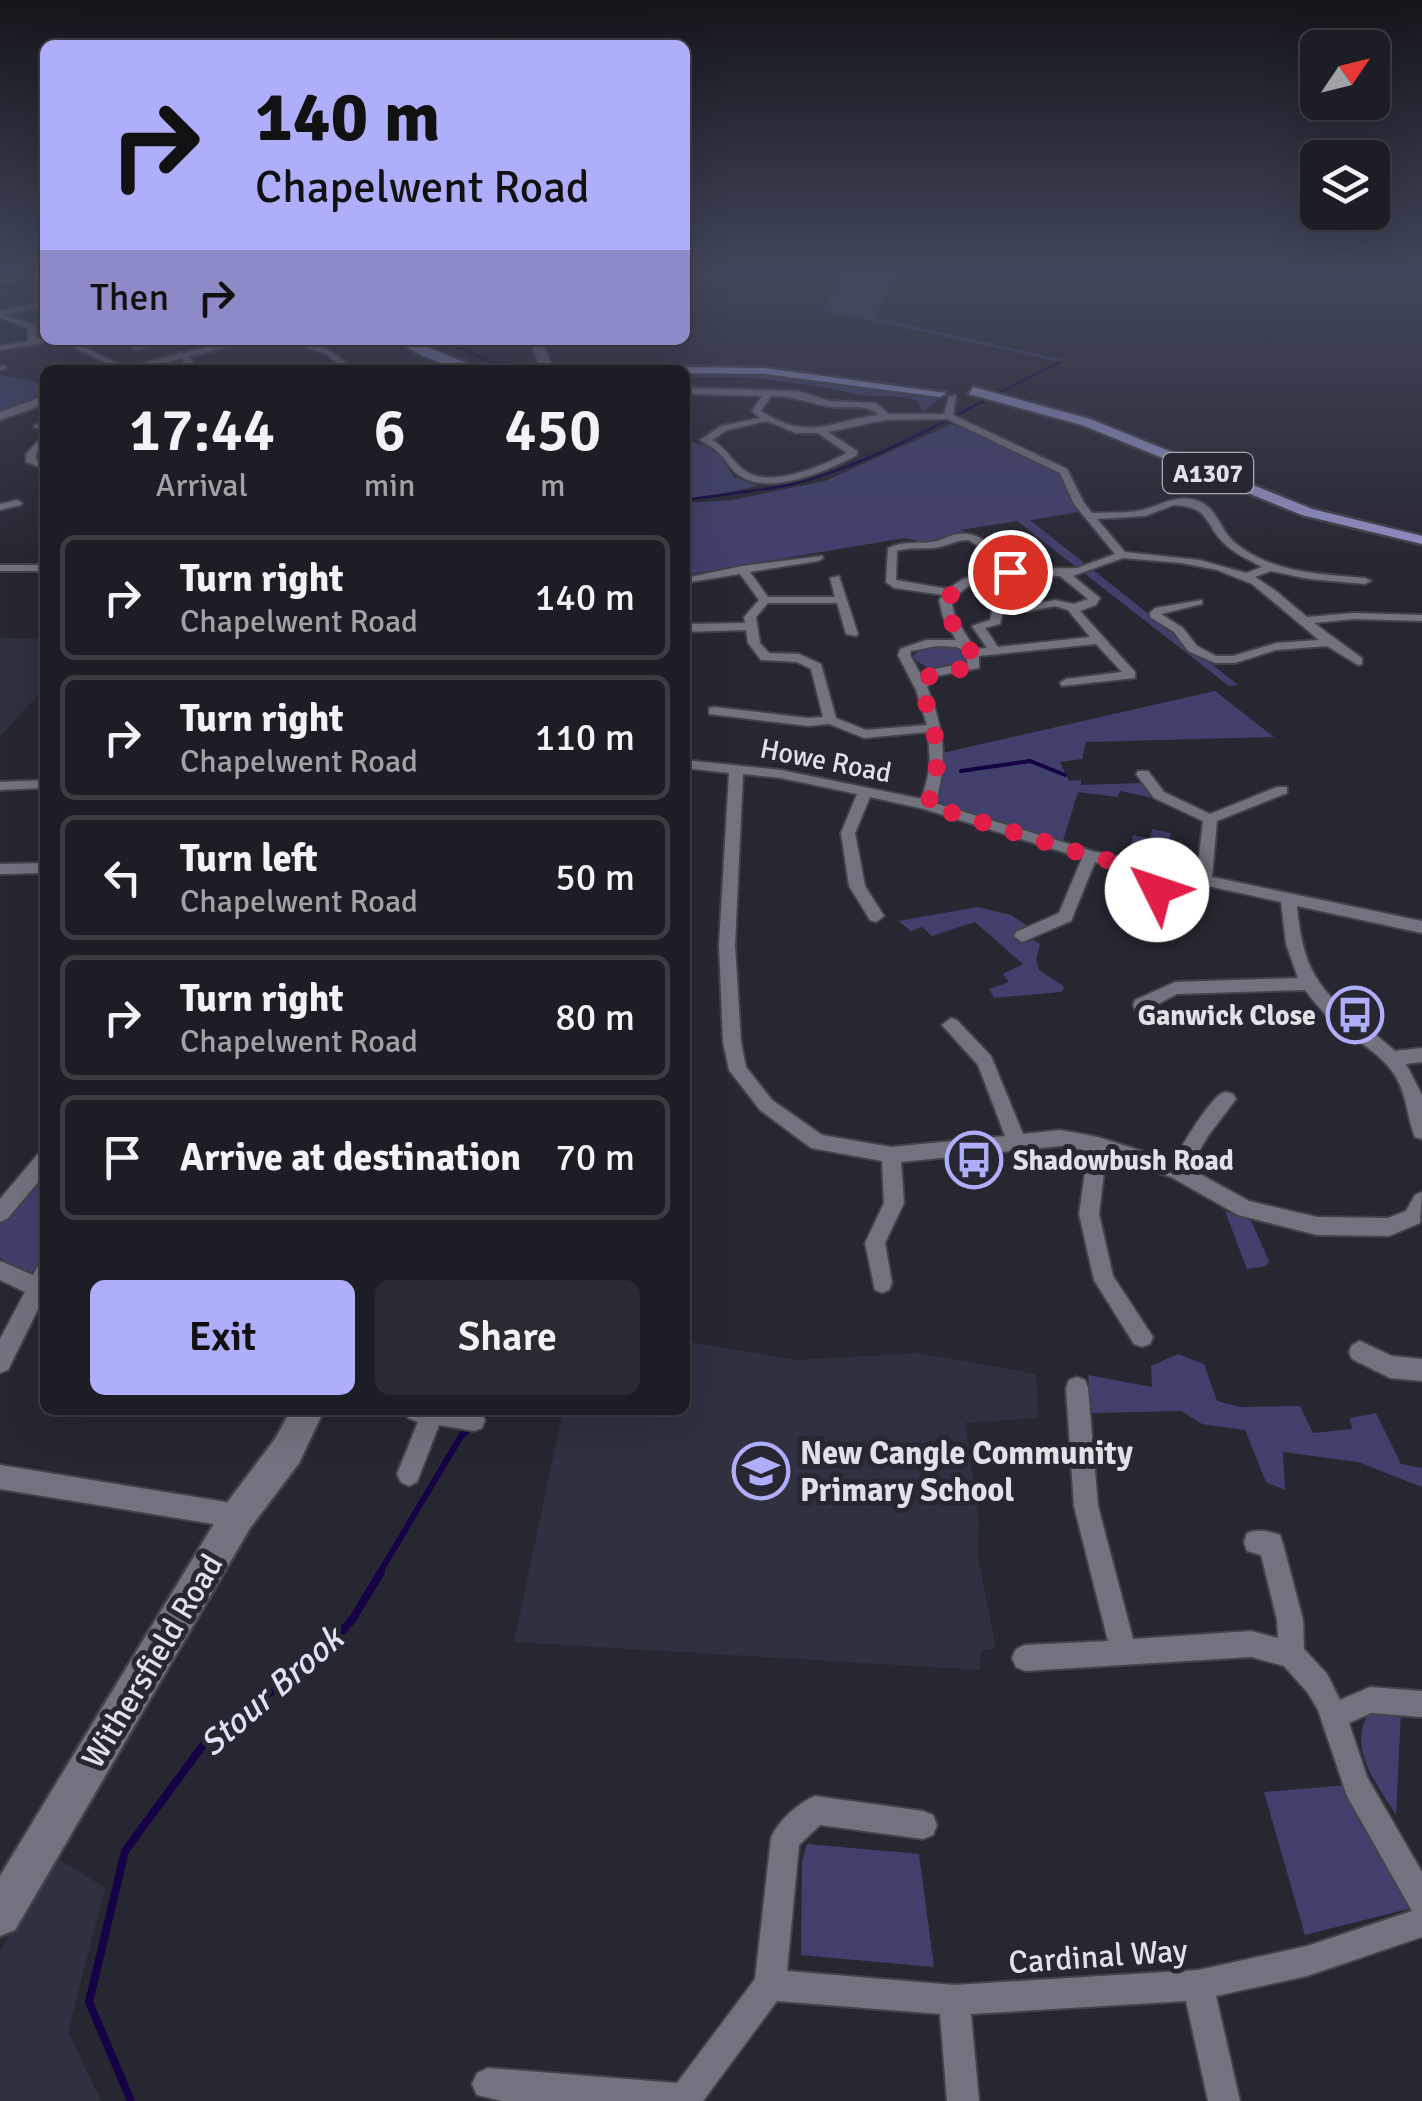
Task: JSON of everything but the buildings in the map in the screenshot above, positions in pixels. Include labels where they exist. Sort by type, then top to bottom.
[{"type":"main road","points":[[765,371],[944,392]]},
{"type":"main road","name":"A1307","points":[[944,392],[986,396],[1086,422],[1306,512],[1422,540]]},
{"type":"street","points":[[690,391],[798,394],[828,404],[872,405],[887,416]]},
{"type":"street","points":[[769,392],[756,411],[795,432],[822,432],[887,416],[951,418],[1064,471],[1076,499],[1122,555]]},
{"type":"street","points":[[944,392],[951,418]]},
{"type":"street","points":[[2,418],[40,402]]},
{"type":"street","points":[[766,419],[724,428],[705,440],[722,447],[742,474],[767,480],[809,473],[854,453],[822,432]]},
{"type":"street","points":[[40,444],[31,454],[31,462],[40,465]]},
{"type":"street","points":[[1090,516],[1145,513],[1172,502],[1194,503],[1206,512],[1229,543],[1270,567],[1308,576],[1366,581]]},
{"type":"street","points":[[0,507],[18,503]]},
{"type":"street","points":[[995,651],[978,626],[996,622],[998,606],[1029,608],[1055,603],[1074,608],[1092,603],[1094,598],[1064,573],[1044,569],[1010,572],[964,584],[950,593],[894,584],[890,580],[892,550],[902,545],[936,545],[954,538],[971,538],[981,542],[1010,572]]},
{"type":"street","points":[[1064,573],[1122,555],[1210,565],[1247,577],[1272,593],[1325,643],[1358,661]]},
{"type":"street","points":[[690,579],[818,558]]},
{"type":"street","points":[[1247,577],[1270,567]]},
{"type":"street","points":[[0,568],[40,568]]},
{"type":"street","points":[[742,569],[765,600]]},
{"type":"street","points":[[835,578],[852,634]]},
{"type":"street","points":[[914,671],[932,673],[975,666],[946,608],[950,593]]},
{"type":"street","points":[[830,720],[818,667],[811,661],[765,656],[754,643],[750,626],[753,611],[765,600],[841,600]]},
{"type":"street","points":[[1198,602],[1159,610],[1154,615],[1179,630],[1182,640],[1213,658],[1229,660],[1268,648],[1325,643]]},
{"type":"street","points":[[1066,683],[1131,676],[1074,608]]},
{"type":"street","points":[[1302,621],[1354,616],[1422,618]]},
{"type":"street","points":[[690,628],[750,626]]},
{"type":"street","points":[[927,805],[936,786],[935,728],[904,655],[906,650],[953,642],[969,649],[995,651],[1099,640]]},
{"type":"street","points":[[920,687],[932,673]]},
{"type":"street","points":[[714,711],[808,722],[830,720],[864,734],[935,728]]},
{"type":"street","name":"Howe Road","points":[[690,764],[736,768],[927,805],[1090,856],[1158,872],[1157,890],[1166,898],[1176,899],[1185,894],[1196,880]]},
{"type":"street","points":[[736,768],[727,945],[732,1042],[738,1070],[766,1105],[818,1142],[891,1155],[1060,1138],[1098,1145],[1177,1172],[1245,1209],[1316,1226],[1390,1228],[1419,1214]]},
{"type":"street","points":[[1143,774],[1160,795],[1210,818],[1282,790]]},
{"type":"street","points":[[0,786],[40,784]]},
{"type":"street","points":[[865,792],[848,833],[857,886],[876,916]]},
{"type":"street","points":[[1210,818],[1196,880],[1422,927]]},
{"type":"street","points":[[1022,936],[1065,917],[1090,856]]},
{"type":"street","points":[[0,869],[40,868]]},
{"type":"street","points":[[1290,902],[1292,939],[1310,984],[1326,1003],[1394,1058],[1408,1078],[1422,1131]]},
{"type":"street","points":[[1141,1005],[1175,988],[1310,984]]},
{"type":"street","points":[[951,1025],[984,1061],[1016,1140]]},
{"type":"street","points":[[1394,1058],[1422,1055]]},
{"type":"street","points":[[1177,1172],[1201,1130],[1227,1099]]},
{"type":"street","points":[[1098,1145],[1089,1214],[1092,1230],[1104,1280],[1142,1337]]},
{"type":"street","points":[[882,1283],[875,1243],[894,1204],[891,1155]]},
{"type":"street","points":[[0,1213],[40,1166]]},
{"type":"street","points":[[0,1270],[40,1280]]},
{"type":"street","points":[[0,1362],[40,1285]]},
{"type":"street","points":[[1360,1352],[1390,1367],[1422,1370]]},
{"type":"street","points":[[1077,1388],[1086,1506],[1124,1652]]},
{"type":"street","name":"Withersfield Road","points":[[0,1915],[238,1516],[287,1452],[306,1415]]},
{"type":"street","points":[[409,1474],[427,1415]]},
{"type":"street","points":[[448,1415],[474,1420]]},
{"type":"street","points":[[0,1477],[238,1516]]},
{"type":"street","points":[[1256,1542],[1271,1544],[1290,1620],[1291,1655]]},
{"type":"street","points":[[1025,1658],[1251,1644],[1291,1655],[1318,1680],[1336,1716],[1350,1771],[1422,1900]]},
{"type":"street","points":[[1336,1716],[1370,1700],[1422,1704]]},
{"type":"street","points":[[488,2084],[684,2100],[770,1986],[784,1838],[815,1810],[923,1824]]},
{"type":"street","name":"Cardinal Way","points":[[770,1986],[954,2000],[1198,1985],[1308,1961],[1422,1922]]},
{"type":"street","points":[[1198,1985],[1224,2101]]},
{"type":"street","points":[[954,2000],[963,2101]]},
{"type":"shaded area","points":[[690,373],[769,375],[923,394],[938,401],[922,412],[919,402],[904,397],[750,378],[690,378]]},
{"type":"shaded area","points":[[0,375],[40,383],[40,399],[0,413]]},
{"type":"shaded area","points":[[952,424],[1047,465],[1059,474],[1079,512],[1030,520],[1238,685],[1229,686],[1017,521],[960,530],[970,534],[924,542],[904,538],[690,574],[690,503],[732,500],[825,481]]},
{"type":"shaded area","points":[[690,442],[715,449],[734,477],[758,486],[690,500]]},
{"type":"shaded area","points":[[0,638],[40,639],[40,693],[0,736]]},
{"type":"shaded area","points":[[946,645],[965,652],[967,662],[929,668],[911,658],[922,647]]},
{"type":"shaded area","points":[[1215,691],[1274,737],[1086,742],[1082,759],[1060,762],[1069,781],[1081,780],[1081,785],[1141,783],[1153,798],[1120,791],[1118,797],[1078,792],[1061,847],[927,805],[938,754]]},
{"type":"shaded area","points":[[1152,829],[1171,833],[1167,855],[1196,861],[1194,870],[1129,857],[1133,835],[1150,839]]},
{"type":"shaded area","points":[[978,907],[1011,915],[1026,925],[1014,934],[1024,943],[1033,940],[1040,944],[1036,960],[1039,970],[1065,987],[1061,992],[994,998],[989,989],[1009,982],[1003,974],[1023,964],[975,922],[932,936],[922,927],[911,931],[898,921]]},
{"type":"shaded area","points":[[40,1174],[40,1262],[33,1275],[20,1278],[0,1257],[0,1220]]},
{"type":"shaded area","points":[[1225,1211],[1251,1221],[1269,1261],[1266,1266],[1247,1269]]},
{"type":"shaded area","name":"New Cangle Community Primary School","points":[[690,1342],[797,1360],[919,1353],[1036,1374],[1038,1418],[965,1423],[979,1520],[978,1556],[996,1649],[981,1650],[980,1670],[514,1642],[562,1415],[690,1415]]},
{"type":"shaded area","points":[[1178,1354],[1204,1364],[1217,1401],[1240,1407],[1300,1406],[1313,1433],[1352,1429],[1350,1418],[1376,1413],[1401,1464],[1422,1468],[1422,1487],[1358,1462],[1283,1452],[1285,1490],[1266,1482],[1245,1430],[1202,1424],[1181,1411],[1092,1413],[1088,1375],[1152,1387],[1151,1366]]},
{"type":"shaded area","points":[[1401,1711],[1396,1815],[1363,1753],[1363,1727],[1368,1714]]},
{"type":"shaded area","points":[[1349,1785],[1412,1908],[1305,1935],[1264,1792]]},
{"type":"shaded area","points":[[807,1844],[919,1854],[934,1967],[801,1955],[802,1861]]},
{"type":"shaded area","points":[[57,1858],[105,1888],[68,2032],[101,2101],[0,2101],[0,1952]]},
{"type":"waterway","points":[[690,499],[784,486],[847,467],[1042,371]]},
{"type":"waterway","points":[[961,771],[1030,761],[1065,775]]},
{"type":"waterway","name":"Stour Brook","points":[[479,1421],[486,1415]]},
{"type":"waterway","name":"Stour Brook","points":[[379,1574],[461,1436],[470,1428]]},
{"type":"waterway","name":"Stour Brook","points":[[131,2101],[89,2002],[125,1851],[212,1733],[312,1663],[352,1620],[381,1572]]},
{"type":"place","name":"Ganwick Close","points":[[1355,1015]]},
{"type":"place","name":"Shadowbush Road","points":[[974,1160]]},
{"type":"place","name":"New Cangle Community Primary School","points":[[761,1471]]},
{"type":"route","points":[[1010,572],[964,584],[945,600],[949,618],[977,661],[969,668],[932,673],[920,687],[935,728],[938,754],[936,786],[927,805],[1090,856],[1158,872],[1157,890]]}]
